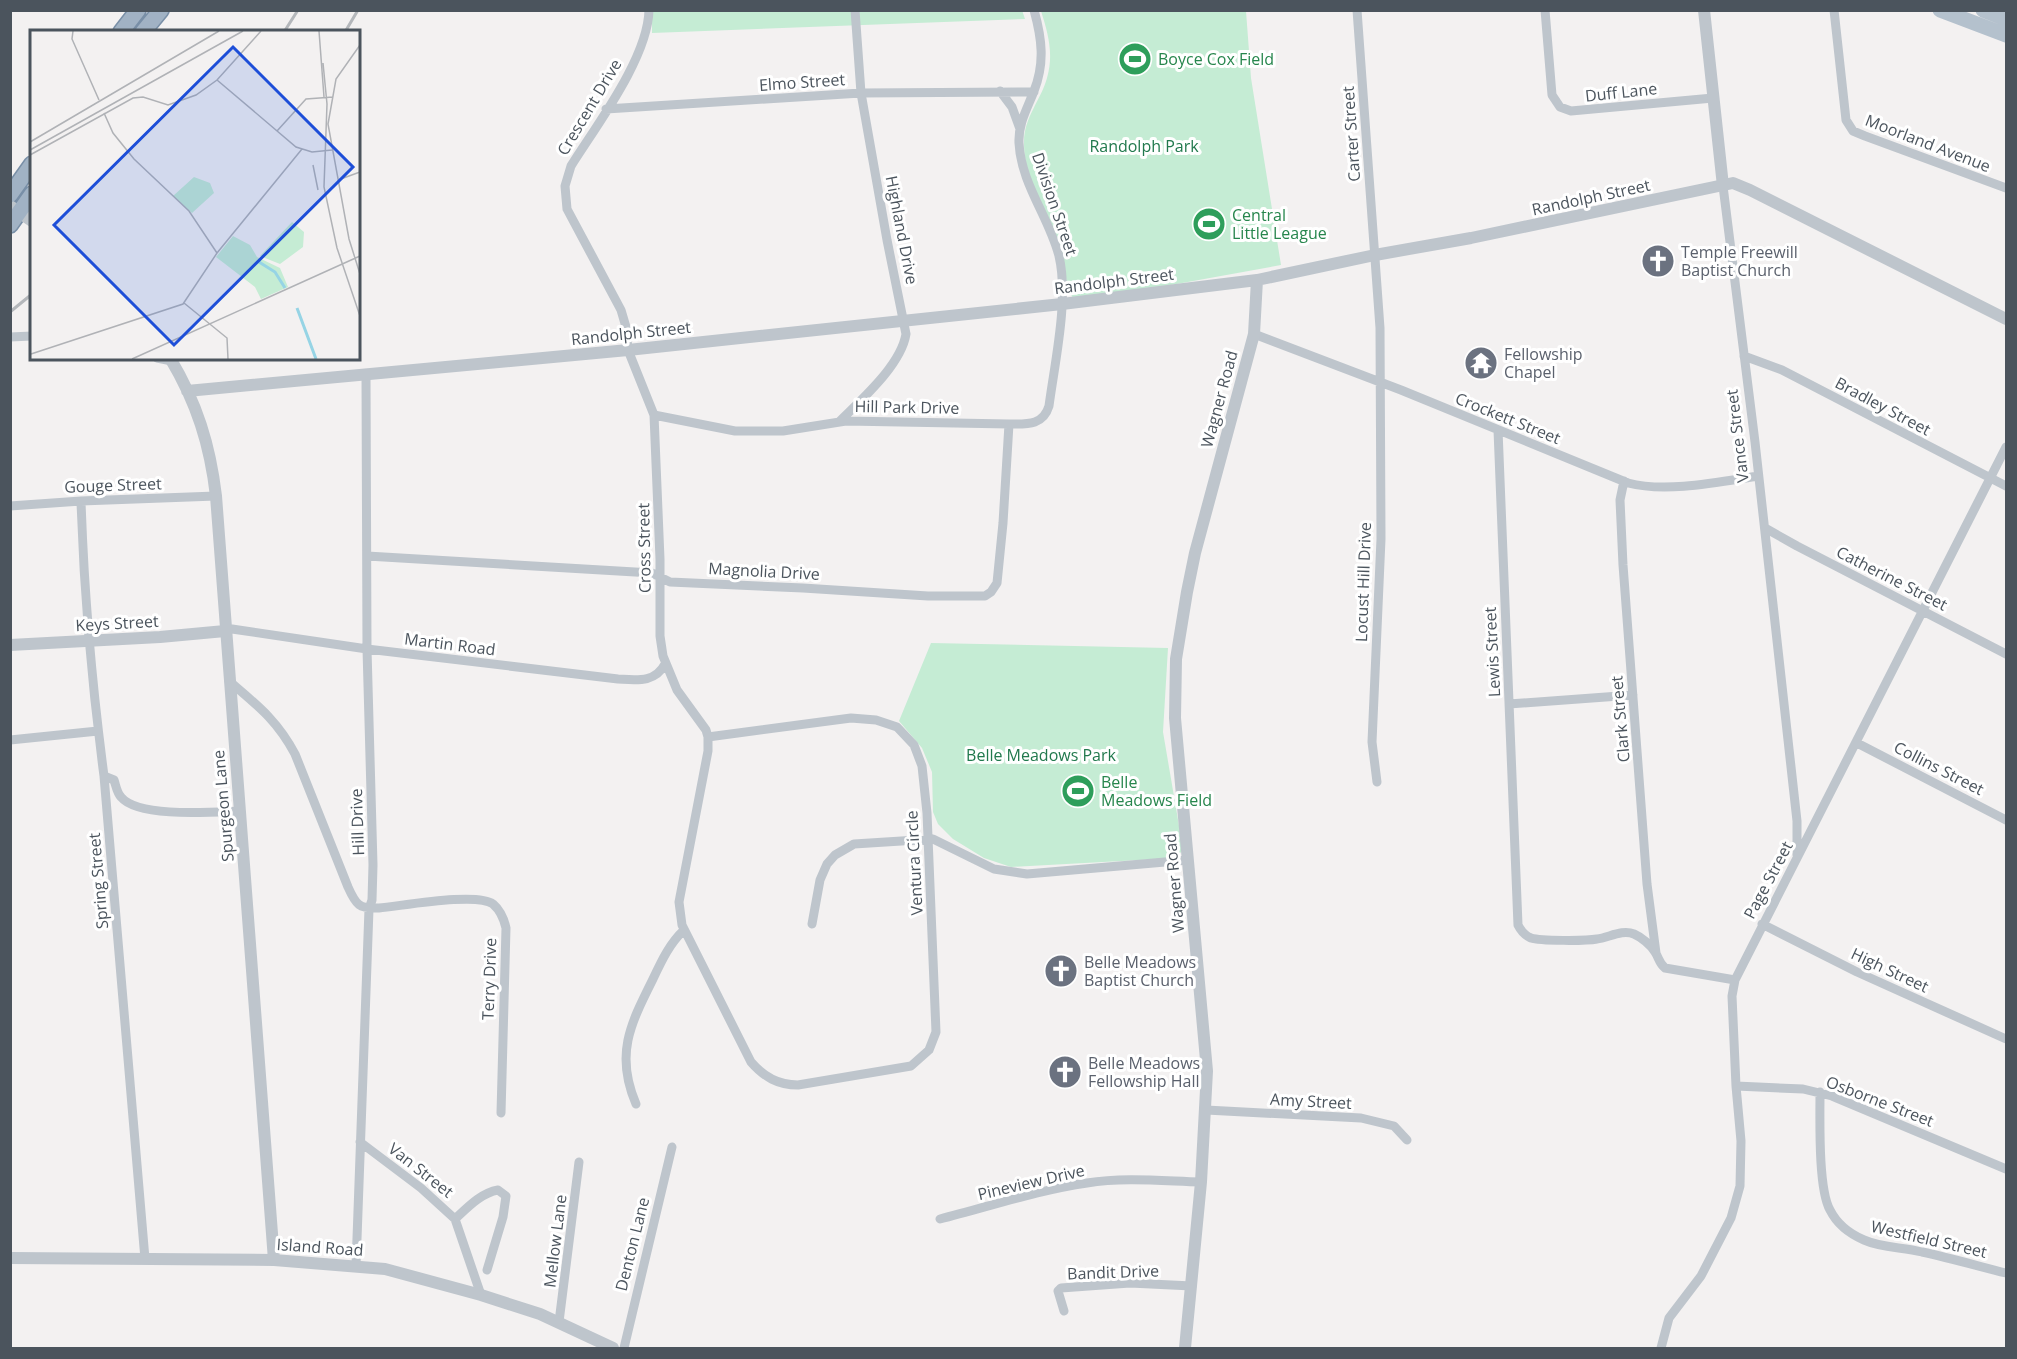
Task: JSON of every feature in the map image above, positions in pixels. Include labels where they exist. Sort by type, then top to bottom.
[{"type":"highway","points":[[123,30],[138,10]]},
{"type":"highway","points":[[145,30],[160,10]]},
{"type":"highway","points":[[10,195],[30,167]]},
{"type":"highway","points":[[10,225],[30,197]]},
{"type":"main road","points":[[1940,10],[2007,35]]},
{"type":"main road","points":[[1983,10],[2007,19]]},
{"type":"street","name":"Crescent Drive","points":[[628,350],[626,327],[621,310],[570,218],[565,198],[567,177],[571,166],[637,55],[648,26],[649,10]]},
{"type":"street","name":"Division Street","points":[[1034,10],[1042,49],[1039,76],[1020,129],[1021,157],[1026,177],[1058,253],[1063,293],[1062,304]]},
{"type":"street","name":"Carter Street","points":[[1357,10],[1380,328],[1380,382]]},
{"type":"street","name":"Duff Lane","points":[[1545,10],[1552,95],[1566,110],[1593,110],[1713,98]]},
{"type":"street","name":"Vance Street","points":[[1704,10],[1765,528],[1797,821],[1797,858]]},
{"type":"street","name":"Moorland Avenue","points":[[1834,10],[1846,120],[1850,128],[1865,136],[2007,188]]},
{"type":"street","name":"Highland Drive","points":[[840,421],[873,387],[894,360],[905,341],[905,320],[887,240],[861,93],[855,16]]},
{"type":"street","points":[[1000,91],[1012,107],[1020,129]]},
{"type":"street","name":"Elmo Street","points":[[606,109],[861,93],[1034,92]]},
{"type":"street","name":"Randolph Street","points":[[187,391],[628,350],[1062,304],[1257,280],[1733,183],[2007,319]]},
{"type":"street","name":"Wagner Road","points":[[1185,1348],[1201,1182],[1207,1071],[1175,718],[1176,658],[1195,553],[1254,334],[1257,280]]},
{"type":"street","name":"Hill Park Drive","points":[[654,415],[735,431],[783,431],[840,421],[1009,424],[1038,422],[1047,412],[1062,304]]},
{"type":"street","name":"Crockett Street","points":[[1254,334],[1380,382],[1624,481],[1652,487],[1672,487],[1758,476]]},
{"type":"street","points":[[10,337],[30,336]]},
{"type":"street","name":"Cross Street","points":[[628,350],[654,415],[660,636],[665,664],[677,690],[706,730],[708,737]]},
{"type":"street","name":"Bradley Street","points":[[1744,356],[1782,370],[2007,486]]},
{"type":"street","name":"Spurgeon Lane","points":[[171,360],[206,436],[216,496],[274,1260]]},
{"type":"street","name":"Hill Drive","points":[[356,1266],[369,909],[372,900],[373,865],[367,649],[366,376]]},
{"type":"street","name":"Locust Hill Drive","points":[[1377,782],[1372,742],[1381,539],[1380,382]]},
{"type":"street","name":"Magnolia Drive","points":[[367,556],[652,573],[670,582],[928,596],[985,596],[997,583],[1009,424]]},
{"type":"street","name":"Lewis Street","points":[[1498,430],[1518,925],[1528,937],[1534,939],[1582,940],[1633,933],[1656,954]]},
{"type":"street","name":"Page Street","points":[[1661,1348],[1669,1318],[1701,1276],[1731,1218],[1740,1186],[1742,1158],[1736,1086],[1732,996],[1734,980],[2007,447]]},
{"type":"street","name":"Clark Street","points":[[1624,481],[1620,500],[1633,695],[1647,884],[1656,954]]},
{"type":"street","name":"Gouge Street","points":[[10,506],[216,496]]},
{"type":"street","name":"Spring Street","points":[[81,501],[83,569],[104,776],[145,1259]]},
{"type":"street","name":"Catherine Street","points":[[1765,528],[2007,654]]},
{"type":"street","name":"Martin Road","points":[[225,631],[232,629],[367,649],[618,679],[645,680],[662,670],[665,664]]},
{"type":"street","name":"Keys Street","points":[[10,645],[225,631]]},
{"type":"street","points":[[229,681],[273,720],[285,735],[295,754],[351,895],[360,906],[369,909]]},
{"type":"street","points":[[1509,704],[1633,695]]},
{"type":"street","name":"Ventura Circle","points":[[851,718],[876,720],[890,724],[907,736],[919,755],[927,813],[927,839],[937,1026],[928,1050],[911,1066],[798,1085],[784,1084],[768,1077],[752,1062],[684,930],[679,902],[708,751],[708,737],[851,718]]},
{"type":"street","points":[[10,740],[98,731]]},
{"type":"street","name":"Collins Street","points":[[1857,743],[2007,820]]},
{"type":"street","points":[[104,776],[114,780],[118,795],[123,800],[142,809],[194,813],[239,811]]},
{"type":"street","points":[[812,924],[822,873],[835,855],[854,844],[927,839],[939,841],[994,869],[1027,874],[1188,860]]},
{"type":"street","name":"Terry Drive","points":[[369,909],[476,898],[488,901],[500,911],[506,928],[501,1113]]},
{"type":"street","name":"High Street","points":[[1762,924],[1857,972],[2007,1039]]},
{"type":"street","points":[[636,1104],[628,1085],[626,1067],[630,1030],[669,947],[684,930]]},
{"type":"street","points":[[1656,954],[1660,964],[1670,970],[1734,980]]},
{"type":"street","name":"Osborne Street","points":[[1736,1086],[1785,1087],[1820,1092],[1878,1113],[2007,1169]]},
{"type":"street","name":"Westfield Street","points":[[1820,1092],[1823,1179],[1827,1204],[1844,1228],[1875,1244],[1920,1251],[2007,1273]]},
{"type":"street","name":"Amy Street","points":[[1206,1110],[1361,1118],[1394,1126],[1407,1140]]},
{"type":"street","name":"Van Street","points":[[360,1142],[421,1188],[455,1219],[481,1295]]},
{"type":"street","name":"Denton Lane","points":[[624,1348],[672,1147]]},
{"type":"street","name":"Mellow Lane","points":[[559,1322],[579,1162]]},
{"type":"street","name":"Pineview Drive","points":[[940,1219],[1088,1182],[1110,1180],[1201,1182]]},
{"type":"street","points":[[455,1219],[481,1196],[498,1190],[503,1192],[506,1200],[503,1217],[487,1270]]},
{"type":"street","name":"Island Road","points":[[10,1258],[274,1260],[385,1269],[540,1314],[613,1348]]},
{"type":"street","name":"Bandit Drive","points":[[1064,1311],[1058,1292],[1061,1288],[1130,1283],[1192,1286]]},
{"type":"green space","points":[[1022,10],[1025,19],[652,33],[652,11]]},
{"type":"green space","name":"Randolph Park","points":[[1041,11],[1246,11],[1251,78],[1281,265],[1160,287],[1073,298],[1067,283],[1063,258],[1033,187],[1025,157],[1024,142],[1027,125],[1044,86],[1050,60],[1048,36]]},
{"type":"green space","name":"Belle Meadows Park","points":[[931,643],[1168,648],[1163,732],[1183,849],[1178,856],[1011,867],[984,858],[953,839],[938,824],[933,812],[932,772],[922,748],[899,721]]},
{"type":"railway","points":[[285,30],[298,10]]},
{"type":"railway","points":[[346,30],[358,10]]},
{"type":"railway","points":[[10,312],[30,296]]},
{"type":"place","name":"Boyce Cox Field","points":[[1135,59]]},
{"type":"place","name":"Central Little League","points":[[1209,224]]},
{"type":"place","name":"Temple Freewill Baptist Church","points":[[1658,261]]},
{"type":"place","name":"Fellowship Chapel","points":[[1481,363]]},
{"type":"place","name":"Belle Meadows Field","points":[[1078,791]]},
{"type":"place","name":"Belle Meadows Baptist Church","points":[[1061,971]]},
{"type":"place","name":"Belle Meadows Fellowship Hall","points":[[1065,1072]]}]
